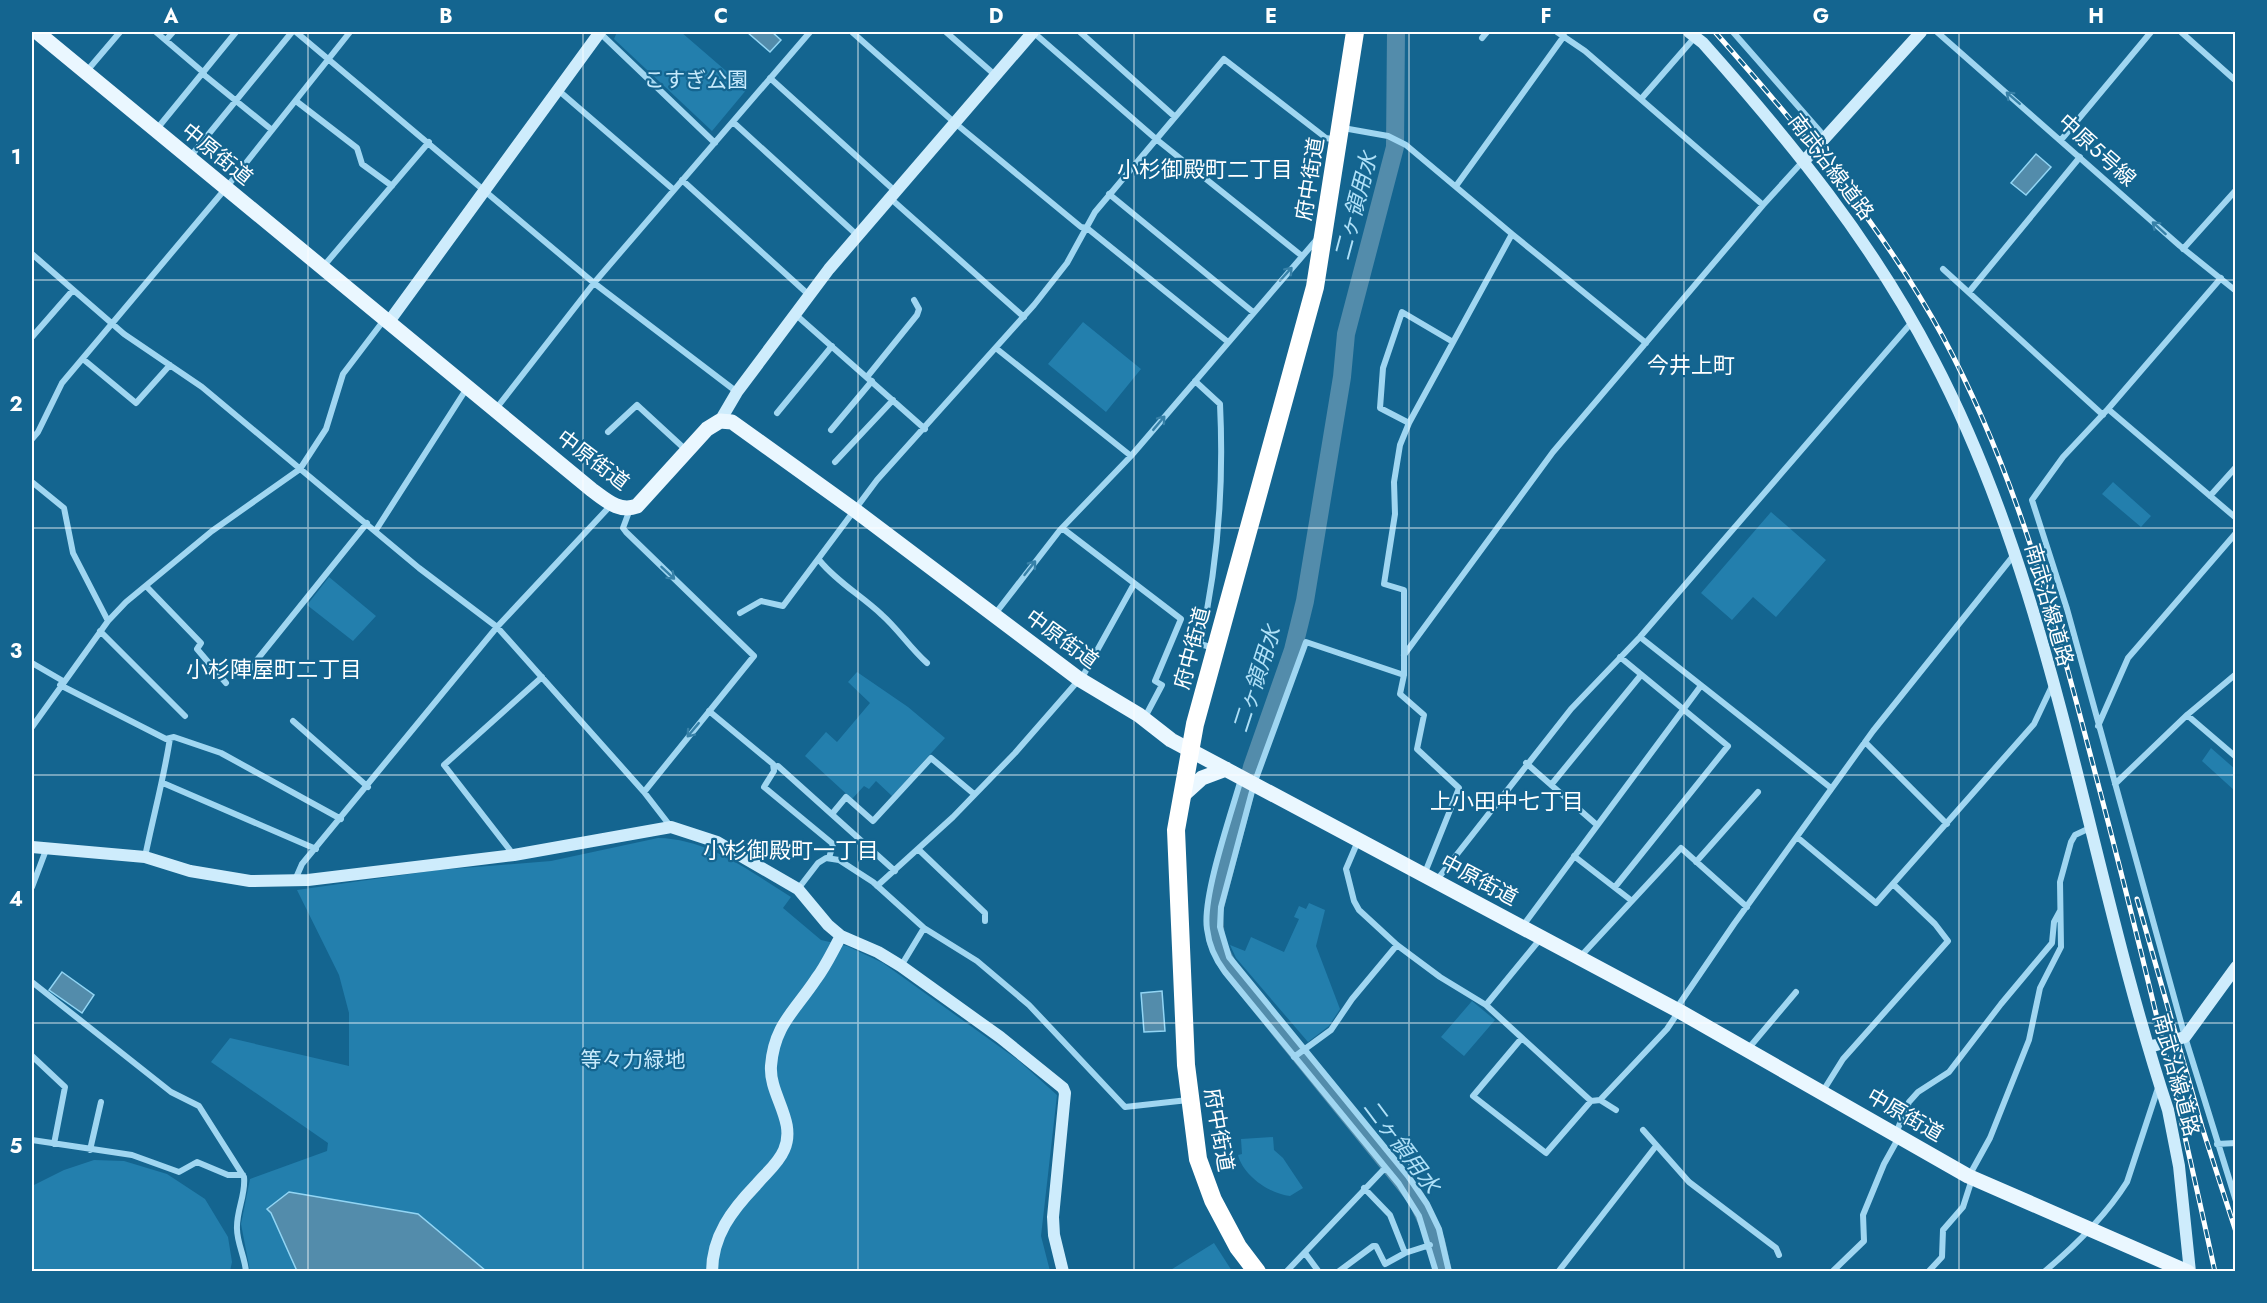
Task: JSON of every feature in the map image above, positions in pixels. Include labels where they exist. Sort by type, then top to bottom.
[{"type":"highway","name":"府中街道","points":[[1257,1272],[1238,1247],[1203,1178],[1189,1100],[1176,857],[1179,799],[1215,648],[1312,297],[1355,32]]},
{"type":"main road","name":"中原街道","points":[[37,32],[321,269],[612,504],[630,509],[637,506],[707,429],[720,421],[732,422],[856,511],[1079,679],[1144,719],[1171,740],[1748,1048],[1970,1177],[2189,1272]]},
{"type":"main road","points":[[1179,799],[1202,778],[1226,769]]},
{"type":"street","points":[[85,72],[120,32]]},
{"type":"street","points":[[156,32],[272,130]]},
{"type":"street","points":[[166,40],[173,32]]},
{"type":"street","points":[[156,131],[236,32]]},
{"type":"street","points":[[189,159],[294,32],[330,59],[594,283],[737,392]]},
{"type":"street","points":[[32,439],[38,432],[62,383],[226,188],[350,32]]},
{"type":"street","points":[[32,727],[108,621],[212,531],[300,469],[326,429],[343,374],[386,322],[600,32],[715,143]]},
{"type":"street","points":[[494,410],[594,283],[810,32]]},
{"type":"street","points":[[852,32],[955,123],[1081,227],[1088,228],[1228,342]]},
{"type":"street","points":[[946,32],[995,75]]},
{"type":"street","points":[[720,421],[737,392],[857,235],[1033,32],[1156,139],[1302,256]]},
{"type":"street","points":[[1080,32],[1174,116]]},
{"type":"street","points":[[1482,38],[1487,32]]},
{"type":"street","points":[[1557,32],[1641,99],[1763,205]]},
{"type":"street","points":[[1733,32],[1826,137]]},
{"type":"street","points":[[1404,655],[1553,452],[1763,205],[1921,32]]},
{"type":"street","name":"中原5号線","points":[[1937,32],[2183,249],[2235,291]]},
{"type":"street","points":[[2061,140],[2151,32]]},
{"type":"street","points":[[2181,32],[2235,81]]},
{"type":"street","points":[[1641,99],[1692,34]]},
{"type":"street","name":"南武沿線道路","points":[[1692,34],[1804,160],[1847,218],[1912,322],[1961,418],[2015,554],[2092,827],[2149,1047],[2168,1110],[2179,1166],[2189,1272]]},
{"type":"street","points":[[1456,186],[1564,36]]},
{"type":"street","points":[[740,613],[761,601],[783,606],[878,480],[1024,317],[1067,263],[1095,212],[1224,59],[1326,138],[1339,134],[1388,136],[1405,144],[1646,343]]},
{"type":"street","points":[[770,78],[1024,317]]},
{"type":"street","points":[[558,90],[674,190]]},
{"type":"street","points":[[296,101],[357,148],[362,164],[392,186]]},
{"type":"street","points":[[733,122],[857,235]]},
{"type":"street","points":[[321,269],[429,142]]},
{"type":"street","points":[[1969,292],[2080,157]]},
{"type":"street","points":[[682,180],[809,295]]},
{"type":"street","points":[[2183,249],[2235,190]]},
{"type":"street","points":[[1109,194],[1253,312]]},
{"type":"street","points":[[1430,878],[1459,788],[1417,749],[1424,715],[1400,694],[1404,675],[1404,590],[1384,584],[1395,514],[1394,482],[1400,446],[1409,423],[1512,234]]},
{"type":"street","points":[[994,615],[1062,528],[1131,456],[1313,241],[1323,237]]},
{"type":"street","points":[[32,254],[113,324],[202,387],[442,587],[497,627],[644,792],[671,827]]},
{"type":"street","points":[[1943,269],[2103,414]]},
{"type":"street","points":[[2221,278],[2108,409],[2062,458],[2032,500],[2059,580],[2185,1037],[2235,1201]]},
{"type":"street","points":[[32,337],[73,290]]},
{"type":"street","points":[[831,430],[917,315],[919,309],[914,300]]},
{"type":"street","points":[[1409,423],[1380,408],[1383,368],[1402,312],[1453,342]]},
{"type":"street","points":[[795,314],[925,429]]},
{"type":"street","points":[[1430,878],[1571,709],[1640,637],[1912,322]]},
{"type":"street","points":[[777,413],[832,346]]},
{"type":"street","points":[[997,348],[1131,456]]},
{"type":"street","points":[[83,359],[136,403],[170,365]]},
{"type":"street","points":[[1195,381],[1220,404],[1223,458],[1220,499],[1213,575],[1200,644],[1215,648]]},
{"type":"street","points":[[376,530],[467,388]]},
{"type":"street","points":[[835,462],[893,400]]},
{"type":"street","points":[[608,432],[637,405],[687,451]]},
{"type":"street","points":[[2108,409],[2235,518]]},
{"type":"street","points":[[2210,496],[2235,467]]},
{"type":"street","points":[[32,483],[63,508],[73,553],[108,621]]},
{"type":"street","points":[[295,880],[302,864],[368,787],[497,627],[612,504]]},
{"type":"street","points":[[630,509],[623,528],[626,532],[754,656],[644,792]]},
{"type":"street","points":[[244,676],[367,523]]},
{"type":"street","points":[[1062,528],[1181,619],[1155,681],[1162,685],[1144,719]]},
{"type":"street","points":[[2098,726],[2128,658],[2235,533]]},
{"type":"street","points":[[1600,1100],[1667,1029],[1677,1010],[1747,907],[1831,788],[2015,554]]},
{"type":"street","points":[[819,561],[833,577],[848,585],[885,618],[903,640],[927,663]]},
{"type":"street","points":[[878,886],[1015,753],[1079,679],[1134,584]]},
{"type":"street","points":[[146,586],[201,643],[197,649],[226,683]]},
{"type":"street","points":[[100,631],[185,716]]},
{"type":"street","points":[[1640,637],[1700,687],[1831,788]]},
{"type":"street","points":[[1404,675],[1306,642],[1248,780],[1208,903],[1209,942],[1224,972],[1385,1167],[1414,1207],[1430,1245],[1436,1272]]},
{"type":"street","points":[[1615,887],[1728,746],[1620,657]]},
{"type":"street","points":[[32,663],[134,724],[170,738],[174,737],[221,753],[341,819]]},
{"type":"street","points":[[2115,784],[2187,715],[2235,674]]},
{"type":"street","points":[[1551,785],[1641,675]]},
{"type":"street","points":[[514,855],[444,765],[542,677]]},
{"type":"street","points":[[1797,837],[1876,903],[2034,724],[2053,686]]},
{"type":"street","points":[[1521,927],[1700,687]]},
{"type":"street","points":[[709,711],[774,767],[778,766],[895,870]]},
{"type":"street","points":[[2187,715],[2235,757]]},
{"type":"street","points":[[293,721],[368,787]]},
{"type":"street","points":[[145,857],[156,803],[163,783],[170,738]]},
{"type":"street","points":[[1865,742],[1947,824]]},
{"type":"street","points":[[832,814],[846,797],[873,821],[931,758],[974,795]]},
{"type":"street","points":[[1526,763],[1597,825]]},
{"type":"street","points":[[774,767],[764,787],[833,843],[829,858]]},
{"type":"street","points":[[1248,780],[1221,907],[1220,927],[1224,945],[1236,966],[1306,1048],[1408,1176],[1427,1204],[1443,1243],[1449,1272]]},
{"type":"street","points":[[163,783],[316,849]]},
{"type":"street","points":[[1696,861],[1758,792]]},
{"type":"street","points":[[32,847],[145,857],[190,871],[250,881],[295,880],[514,855],[671,827],[717,842],[798,889],[828,925],[841,936],[878,952],[901,966],[1000,1037],[1063,1088],[1065,1093],[1053,1217],[1054,1235],[1063,1272]]},
{"type":"street","points":[[1928,1272],[1941,1257],[1942,1230],[1963,1207],[1970,1177],[1990,1138],[2029,1040],[2040,988],[2061,947],[2060,882],[2071,842],[2075,835],[2092,827]]},
{"type":"street","points":[[1358,840],[1346,869],[1354,901],[1359,910],[1397,945],[1440,977],[1486,1005],[1521,1040],[1591,1101]]},
{"type":"street","points":[[1579,958],[1583,950],[1681,848],[1747,907]]},
{"type":"street","points":[[918,849],[985,913],[985,921]]},
{"type":"street","points":[[32,887],[46,850]]},
{"type":"street","points":[[1574,856],[1632,901]]},
{"type":"street","points":[[798,889],[818,863],[829,858],[839,861],[878,886],[924,928],[977,961],[1029,1005],[1125,1107],[1189,1100]]},
{"type":"street","points":[[1823,1091],[1844,1059],[1948,941],[1935,924],[1893,884]]},
{"type":"street","points":[[1832,1272],[1864,1241],[1863,1215],[1898,1135],[1909,1102],[1917,1092],[1949,1072],[2052,943],[2054,922],[2061,910]]},
{"type":"street","points":[[901,966],[924,928]]},
{"type":"street","points":[[712,1272],[713,1251],[729,1217],[776,1164],[785,1149],[786,1122],[775,1093],[771,1068],[774,1046],[782,1023],[816,980],[841,936]]},
{"type":"street","points":[[1486,1005],[1542,938]]},
{"type":"street","points":[[1294,1058],[1331,1030],[1352,999],[1397,945]]},
{"type":"street","points":[[2149,1047],[2185,1037],[2235,967]]},
{"type":"street","points":[[32,982],[171,1092],[199,1106],[243,1175],[245,1188],[238,1211],[237,1231],[246,1272]]},
{"type":"street","points":[[1748,1048],[1796,992]]},
{"type":"street","points":[[1521,1040],[1473,1096],[1546,1153],[1591,1101],[1600,1100],[1616,1110]]},
{"type":"street","points":[[32,1056],[64,1088],[54,1144]]},
{"type":"street","points":[[2044,1272],[2090,1230],[2127,1182],[2159,1084]]},
{"type":"street","points":[[90,1150],[101,1102]]},
{"type":"street","points":[[1643,1130],[1695,1188],[1776,1248],[1779,1255]]},
{"type":"street","points":[[32,1140],[132,1155],[179,1172],[197,1162],[228,1175],[243,1175]]},
{"type":"street","points":[[2217,1144],[2235,1143]]},
{"type":"street","points":[[1558,1272],[1656,1146]]},
{"type":"street","points":[[1286,1272],[1385,1167]]},
{"type":"street","points":[[1364,1188],[1390,1215],[1405,1253]]},
{"type":"street","points":[[1338,1272],[1373,1246],[1376,1246],[1385,1264],[1405,1253],[1430,1245]]},
{"type":"street","points":[[1305,1253],[1319,1272]]},
{"type":"green space","name":"こすぎ公園","points":[[617,32],[681,32],[747,89],[712,131],[614,39]]},
{"type":"green space","points":[[1083,322],[1141,369],[1106,412],[1048,364]]},
{"type":"green space","points":[[2113,482],[2151,516],[2141,527],[2102,494]]},
{"type":"green space","points":[[1771,512],[1826,560],[1776,617],[1753,597],[1732,620],[1701,593]]},
{"type":"green space","points":[[329,577],[376,616],[353,641],[307,605]]},
{"type":"green space","points":[[857,672],[908,707],[945,738],[892,796],[876,781],[869,789],[864,786],[852,799],[805,756],[826,732],[837,742],[870,703],[848,682]]},
{"type":"green space","points":[[2211,748],[2235,769],[2235,791],[2202,761]]},
{"type":"green space","name":"等々力緑地","points":[[658,838],[677,840],[711,850],[744,867],[791,897],[783,908],[821,940],[847,946],[883,963],[1018,1060],[1057,1095],[1041,1236],[1050,1271],[250,1271],[241,1224],[250,1179],[327,1151],[328,1143],[211,1062],[230,1038],[349,1066],[349,1013],[339,975],[297,890],[438,870],[551,861]]},
{"type":"green space","points":[[1309,903],[1325,910],[1316,946],[1340,1009],[1329,1026],[1308,1042],[1236,958],[1230,945],[1245,951],[1251,937],[1284,952],[1299,919],[1294,917],[1299,906],[1306,909]]},
{"type":"green space","points":[[1472,1001],[1495,1020],[1464,1056],[1441,1037]]},
{"type":"green space","points":[[1273,1137],[1274,1150],[1283,1158],[1303,1188],[1290,1196],[1274,1192],[1258,1182],[1245,1170],[1238,1155],[1242,1154],[1241,1139]]},
{"type":"green space","points":[[94,1160],[124,1161],[167,1174],[205,1199],[228,1237],[232,1262],[230,1271],[32,1271],[32,1186],[64,1170]]},
{"type":"green space","points":[[1214,1243],[1232,1271],[1169,1271]]},
{"type":"shaded area","points":[[747,32],[772,32],[781,40],[770,52]]},
{"type":"shaded area","points":[[2036,154],[2051,167],[2026,195],[2011,183]]},
{"type":"shaded area","points":[[62,972],[94,995],[82,1013],[49,990]]},
{"type":"shaded area","points":[[1162,991],[1165,1031],[1144,1032],[1141,993]]},
{"type":"shaded area","points":[[289,1192],[418,1214],[486,1271],[297,1271],[271,1213],[267,1209]]},
{"type":"waterway","name":"二ヶ領用水","points":[[1396,32],[1395,147],[1346,334],[1342,377],[1305,601],[1293,650],[1252,767],[1214,911],[1216,942],[1228,966],[1416,1198],[1436,1241],[1443,1272]]},
{"type":"railway","points":[[1715,32],[1838,178],[1893,255],[1943,337],[1969,388],[1991,439],[2030,545],[2078,706],[2156,1016],[2215,1272]]},
{"type":"railway","points":[[2137,899],[2202,1127],[2236,1232]]},
{"type":"district","name":"小杉御殿町二丁目","points":[[1205,169]]},
{"type":"district","name":"今井上町","points":[[1691,365]]},
{"type":"district","name":"小杉陣屋町二丁目","points":[[274,669]]},
{"type":"district","name":"上小田中七丁目","points":[[1507,801]]},
{"type":"district","name":"小杉御殿町一丁目","points":[[791,850]]}]
